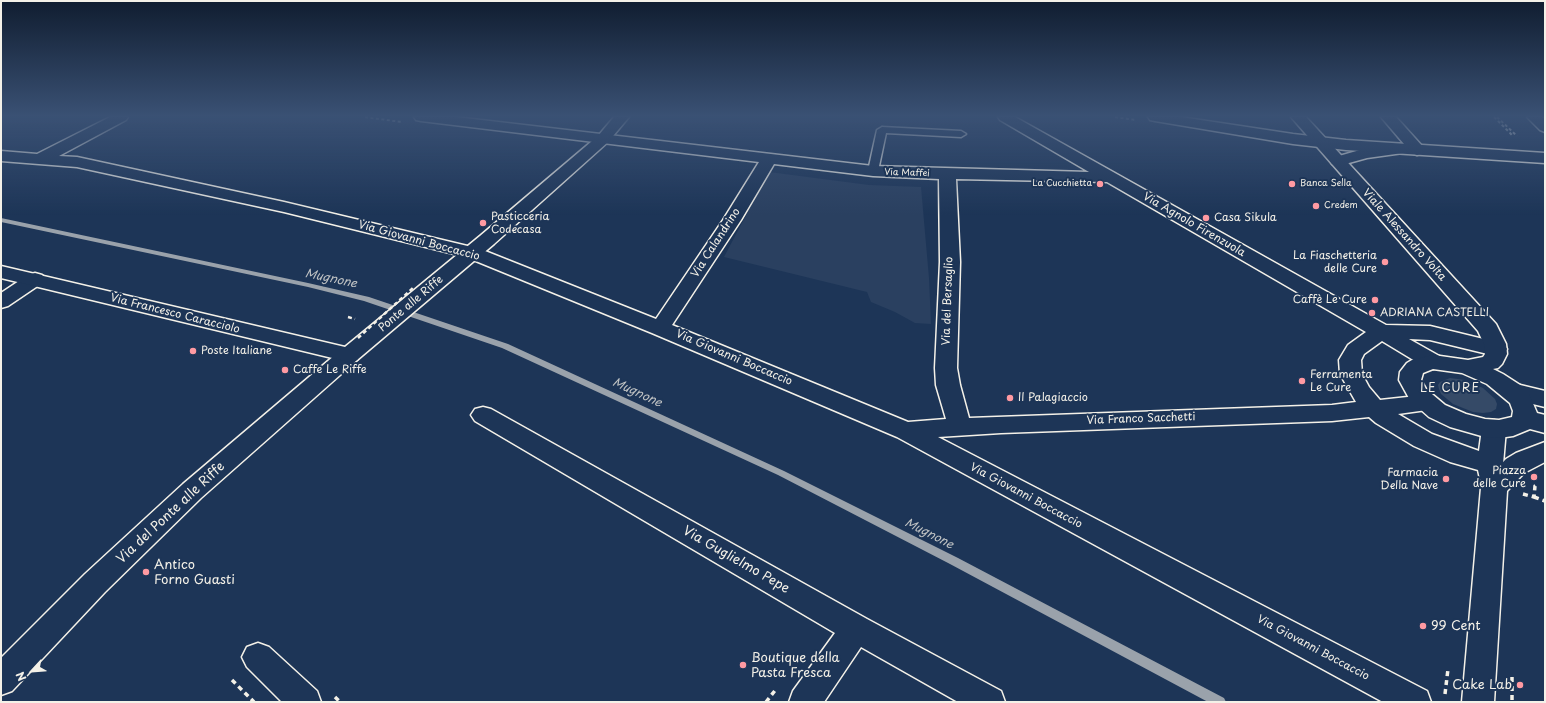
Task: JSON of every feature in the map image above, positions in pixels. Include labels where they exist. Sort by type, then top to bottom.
[{"type":"street","points":[[42,158],[58,150]]},
{"type":"street","name":"Ponte alle Riffe","points":[[358,344],[420,289],[473,253],[591,150]]},
{"type":"street","name":"Via Maffei","points":[[698,150],[873,171],[947,174],[1109,176]]},
{"type":"street","name":"Via Agnolo Firenzuola","points":[[1063,150],[1383,332]]},
{"type":"street","name":"Viale Alessandro Volta","points":[[1328,150],[1418,252],[1483,322],[1494,343]]},
{"type":"street","points":[[1338,161],[1375,152],[1411,150],[1545,158]]},
{"type":"street","name":"Via Giovanni Boccaccio","points":[[1,156],[42,158],[77,162],[276,205],[473,253],[660,328],[906,431],[1415,702]]},
{"type":"street","name":"Via Calandrino","points":[[660,328],[732,220],[770,158]]},
{"type":"street","name":"Via del Bersaglio","points":[[947,174],[950,262],[946,368],[948,385],[960,427]]},
{"type":"street","name":"Via Francesco Caracciolo","points":[[1,272],[224,326],[358,344]]},
{"type":"street","points":[[1,302],[35,279]]},
{"type":"street","points":[[1468,367],[1490,363],[1494,359],[1494,343],[1467,341],[1430,333],[1398,331],[1383,332],[1376,335],[1356,350],[1350,360],[1351,374],[1355,382],[1360,391],[1375,409],[1402,429],[1423,440],[1459,455],[1500,481]]},
{"type":"street","points":[[1383,332],[1433,362]]},
{"type":"street","name":"Via del Ponte alle Riffe","points":[[1,680],[95,583],[186,497],[358,344]]},
{"type":"street","points":[[1433,362],[1468,367],[1495,379],[1512,391],[1535,421],[1521,423],[1513,427],[1494,429],[1459,421],[1426,403],[1411,384],[1410,376],[1415,368],[1420,365],[1433,362]]},
{"type":"street","points":[[1512,391],[1545,399]]},
{"type":"street","points":[[1375,409],[1426,403]]},
{"type":"street","name":"Via Franco Sacchetti","points":[[906,431],[1001,424],[1332,413],[1375,409]]},
{"type":"street","name":"Via Guglielmo Pepe","points":[[483,415],[856,629],[989,702]]},
{"type":"street","points":[[1478,702],[1500,481],[1494,429]]},
{"type":"street","points":[[1500,481],[1515,466],[1545,451]]},
{"type":"street","points":[[804,702],[856,629]]},
{"type":"street","points":[[258,657],[305,702]]},
{"type":"lane","points":[[873,171],[878,150]]},
{"type":"path","points":[[358,344],[420,289]]},
{"type":"path","points":[[1500,481],[1545,501]]},
{"type":"path","points":[[1534,497],[1535,486],[1540,481]]},
{"type":"path","points":[[232,680],[254,702]]},
{"type":"shaded area","points":[[769,172],[869,185],[921,187],[929,278],[931,324],[915,323],[895,312],[871,302],[867,292],[724,257]]},
{"type":"shaded area","points":[[1450,378],[1465,380],[1483,388],[1495,399],[1497,404],[1496,409],[1491,412],[1473,412],[1453,404],[1441,394],[1438,385],[1440,382]]},
{"type":"waterway","name":"Mugnone","points":[[1,220],[308,285],[366,299],[505,346],[781,473],[954,561],[1220,702]]},
{"type":"place","name":"La Cucchietta","points":[[1100,184]]},
{"type":"place","name":"Banca Sella","points":[[1292,184]]},
{"type":"place","name":"Credem","points":[[1316,206]]},
{"type":"place","name":"Casa Sikula","points":[[1206,218]]},
{"type":"place","name":"Pasticceria Codecasa","points":[[483,223]]},
{"type":"place","name":"La Fiaschetteria delle Cure","points":[[1385,262]]},
{"type":"place","name":"Caffè Le Cure","points":[[1375,300]]},
{"type":"place","name":"ADRIANA CASTELLI","points":[[1372,313]]},
{"type":"place","name":"Poste Italiane","points":[[193,351]]},
{"type":"place","name":"Caffe Le Riffe","points":[[285,370]]},
{"type":"place","name":"Ferramenta Le Cure","points":[[1302,381]]},
{"type":"place","name":"Il Palagiaccio","points":[[1010,398]]},
{"type":"place","name":"Piazza delle Cure","points":[[1534,477]]},
{"type":"place","name":"Farmacia Della Nave","points":[[1446,479]]},
{"type":"place","name":"Antico Forno Guasti","points":[[146,572]]},
{"type":"place","name":"99 Cent","points":[[1423,626]]},
{"type":"place","name":"Boutique della Pasta Fresca","points":[[743,665]]},
{"type":"place","name":"Cake Lab","points":[[1520,685]]},
{"type":"district","name":"LE CURE","points":[[1450,389]]}]
